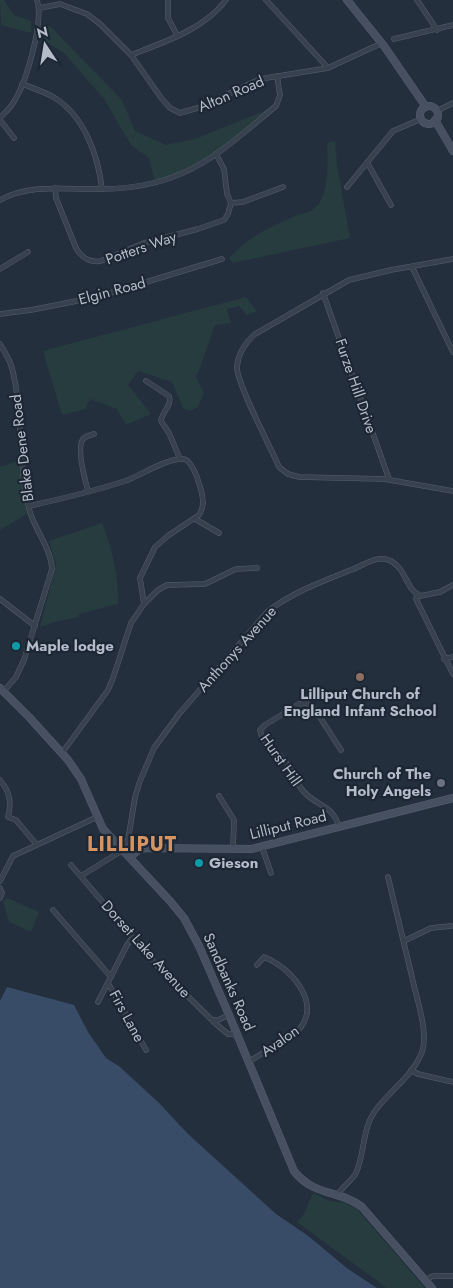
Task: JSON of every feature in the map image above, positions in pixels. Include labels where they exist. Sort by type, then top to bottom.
[{"type":"main road","points":[[347,0],[382,43],[426,107]]},
{"type":"main road","points":[[431,106],[437,111],[435,120],[427,123],[421,118],[420,112],[426,107],[431,106]]},
{"type":"main road","points":[[435,120],[453,151]]},
{"type":"main road","name":"Sandbanks Road","points":[[2,690],[62,753],[81,779],[96,817],[106,832],[184,918],[199,946],[238,1035],[294,1171],[304,1182],[311,1186],[352,1200],[362,1207],[432,1288]]},
{"type":"main road","name":"Lilliput Road","points":[[130,857],[140,849],[147,848],[233,850],[262,847],[453,798]]},
{"type":"street","points":[[14,138],[0,119],[13,104],[22,84],[39,28],[40,8],[37,0]]},
{"type":"street","points":[[168,0],[168,18],[177,35]]},
{"type":"street","points":[[132,55],[199,24],[213,14],[226,0]]},
{"type":"street","points":[[266,0],[328,68]]},
{"type":"street","points":[[417,0],[437,30]]},
{"type":"street","name":"Alton Road","points":[[40,8],[60,2],[86,14],[100,24],[132,55],[170,108],[180,113],[201,106],[260,79],[328,68],[382,43]]},
{"type":"street","points":[[394,39],[453,25]]},
{"type":"street","points":[[0,200],[13,193],[55,188],[102,190],[141,186],[176,176],[216,154],[276,106],[280,95],[277,76]]},
{"type":"street","points":[[22,84],[54,97],[65,105],[76,118],[97,160],[102,190]]},
{"type":"street","points":[[437,111],[453,103]]},
{"type":"street","points":[[348,187],[393,132],[421,118]]},
{"type":"street","points":[[216,154],[224,169],[227,194],[231,203],[243,202],[283,187]]},
{"type":"street","points":[[368,164],[390,205]]},
{"type":"street","name":"Potters Way","points":[[55,188],[56,198],[76,248],[88,260],[96,262],[144,243],[221,222],[228,214],[231,203]]},
{"type":"street","points":[[0,269],[28,252]]},
{"type":"street","name":"Elgin Road","points":[[0,314],[97,297],[222,259]]},
{"type":"street","points":[[453,259],[349,280],[323,293],[262,328],[247,341],[239,355],[237,369],[238,377],[279,467],[288,474],[315,478],[389,480],[453,491]]},
{"type":"street","points":[[412,267],[453,352]]},
{"type":"street","name":"Furze Hill Drive","points":[[323,293],[389,480]]},
{"type":"street","name":"Blake Dene Road","points":[[0,344],[12,366],[29,506],[52,564],[51,574],[21,669],[2,690]]},
{"type":"street","points":[[146,382],[169,396],[170,403],[162,414],[161,421],[169,433],[180,459]]},
{"type":"street","points":[[88,491],[82,468],[81,443],[85,436],[94,434]]},
{"type":"street","points":[[29,506],[126,480],[180,459],[188,460],[201,489],[202,510],[194,520],[169,535],[155,547],[140,578],[144,604]]},
{"type":"street","points":[[194,520],[219,533]]},
{"type":"street","name":"Anthonys Avenue","points":[[123,849],[128,840],[135,797],[154,748],[179,714],[268,611],[279,602],[309,586],[376,560],[388,560],[395,564],[404,574],[412,590],[418,594],[416,599],[453,674]]},
{"type":"street","points":[[62,753],[108,690],[114,678],[131,623],[144,604],[158,590],[168,585],[205,584],[241,567],[257,568]]},
{"type":"street","points":[[418,594],[424,596],[435,594],[453,585]]},
{"type":"street","points":[[0,599],[35,626]]},
{"type":"street","points":[[444,659],[453,657]]},
{"type":"street","name":"Hurst Hill","points":[[339,827],[335,816],[328,808],[304,792],[287,762],[264,742],[260,730],[299,704],[306,703],[314,708],[340,750]]},
{"type":"street","points":[[0,780],[9,795],[10,810],[8,816],[16,820],[36,844]]},
{"type":"street","points":[[219,796],[234,820],[233,850]]},
{"type":"street","points":[[0,881],[12,856],[96,817]]},
{"type":"street","points":[[262,847],[271,873]]},
{"type":"street","points":[[81,876],[123,849]]},
{"type":"street","name":"Dorset Lake Avenue","points":[[71,865],[161,970],[228,1034],[238,1035]]},
{"type":"street","points":[[337,1196],[357,1170],[367,1126],[374,1112],[411,1070],[422,1051],[424,1034],[388,877]]},
{"type":"street","points":[[0,888],[2,893],[0,898]]},
{"type":"street","points":[[53,910],[111,977]]},
{"type":"street","points":[[404,941],[431,928],[451,926]]},
{"type":"street","points":[[98,1002],[133,937]]},
{"type":"street","name":"Avalon","points":[[248,1061],[298,1031],[304,1023],[307,1006],[297,982],[282,966],[264,957],[257,965]]},
{"type":"street","name":"Firs Lane","points":[[108,983],[146,1050]]},
{"type":"street","points":[[213,1020],[229,1015]]},
{"type":"street","points":[[411,1070],[418,1074],[453,1082]]},
{"type":"street","points":[[425,1280],[433,1276],[453,1276]]},
{"type":"green space","points":[[0,0],[4,0],[14,15],[31,21],[31,33],[1,25]]},
{"type":"green space","points":[[43,24],[51,27],[122,100],[135,131],[166,145],[195,139],[276,106],[204,162],[155,182],[149,158],[131,145],[104,99],[64,53],[41,39]]},
{"type":"green space","points":[[335,141],[337,165],[350,238],[233,263],[229,258],[251,239],[275,225],[308,212],[317,206],[326,185],[327,143]]},
{"type":"green space","points":[[246,297],[257,311],[247,315],[239,306],[227,309],[231,323],[215,325],[198,373],[195,376],[204,393],[198,407],[190,411],[183,408],[172,382],[138,371],[128,385],[151,414],[126,425],[117,409],[90,399],[85,409],[62,415],[43,351]]},
{"type":"green space","points":[[18,461],[27,514],[0,530],[0,467]]},
{"type":"green space","points":[[102,523],[114,562],[118,604],[40,627],[56,565],[49,541]]},
{"type":"green space","points":[[7,898],[39,912],[31,932],[9,922],[3,901]]},
{"type":"green space","points":[[313,1193],[330,1201],[345,1203],[356,1208],[425,1288],[387,1288],[297,1222],[304,1214]]},
{"type":"water","points":[[7,987],[74,1005],[88,1032],[106,1058],[120,1067],[158,1102],[188,1134],[276,1214],[307,1235],[348,1269],[377,1288],[0,1288],[0,1001]]},
{"type":"place","name":"Maple lodge","points":[[16,646]]},
{"type":"place","name":"Lilliput Church of England Infant School","points":[[360,677]]},
{"type":"place","name":"Church of The Holy Angels","points":[[441,783]]},
{"type":"place","name":"Gieson","points":[[199,863]]},
{"type":"district","name":"LILLIPUT","points":[[132,844]]}]
